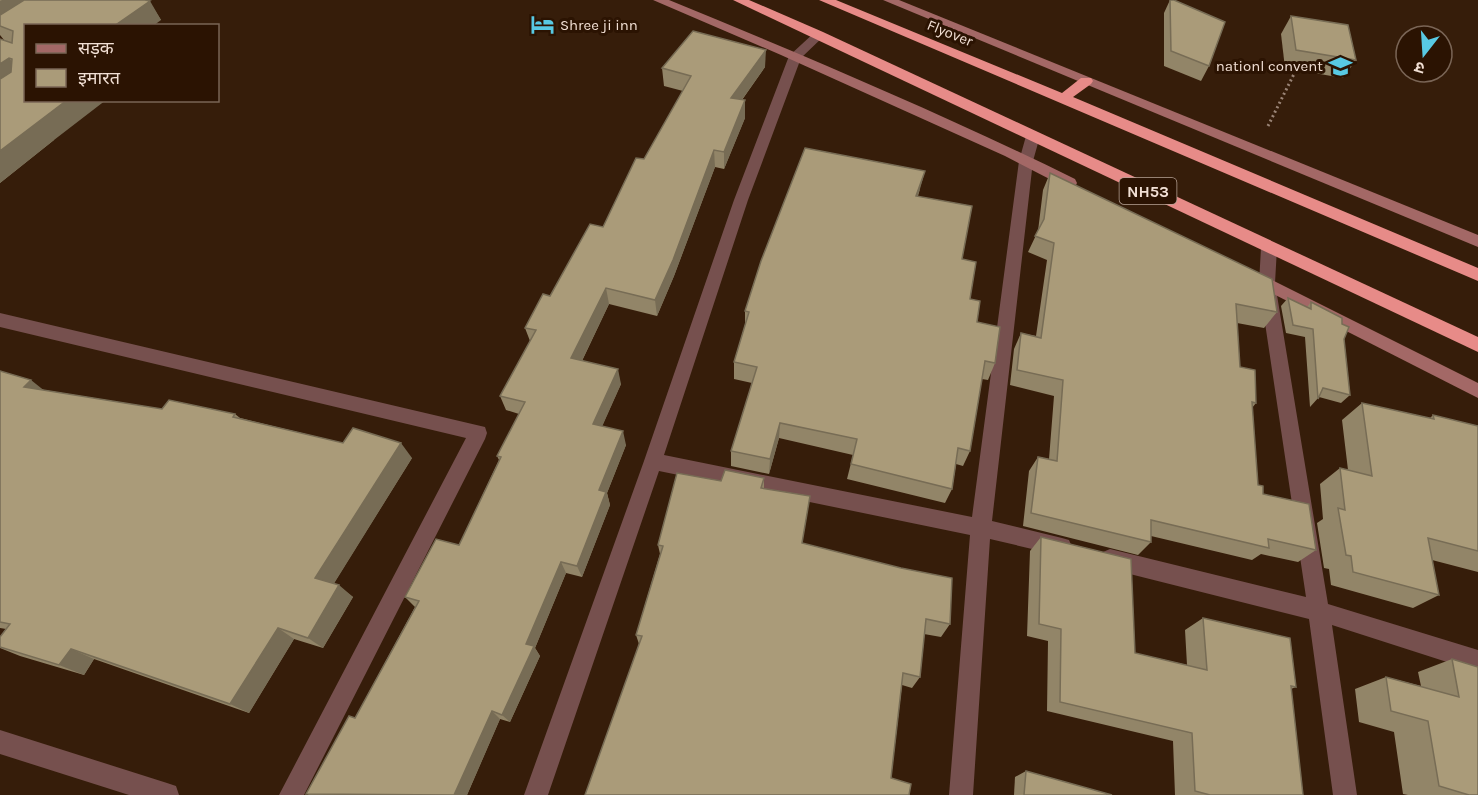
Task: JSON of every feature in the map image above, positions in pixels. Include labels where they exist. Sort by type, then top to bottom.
[{"type":"highway","name":"NH53","points":[[739,0],[819,35],[1478,345]]},
{"type":"highway","name":"Flyover","points":[[825,0],[1063,98],[1478,275]]},
{"type":"highway","points":[[1063,98],[1086,81]]},
{"type":"street","points":[[659,0],[795,57],[1026,161],[1078,188]]},
{"type":"street","points":[[889,0],[1478,241]]},
{"type":"street","points":[[536,795],[653,461],[741,200],[795,57],[819,35]]},
{"type":"street","points":[[961,795],[981,528],[1026,161],[1033,136]]},
{"type":"street","points":[[1269,248],[1267,283],[1319,610],[1345,795]]},
{"type":"street","points":[[1235,267],[1478,391]]},
{"type":"street","points":[[0,320],[478,434],[291,795]]},
{"type":"street","points":[[653,461],[981,528],[1086,553],[1319,610],[1478,661]]},
{"type":"street","points":[[0,742],[167,795]]},
{"type":"path","points":[[1278,130],[1267,126],[1296,70]]},
{"type":"building","points":[[24,0],[150,1],[117,24],[24,24],[24,102],[64,102],[0,151],[0,79],[11,72],[12,59],[9,58],[0,64],[0,39],[12,43],[13,31],[0,26],[0,15]]},
{"type":"building","points":[[1170,0],[1225,22],[1209,66],[1171,51]]},
{"type":"building","points":[[1291,16],[1348,25],[1356,60],[1296,50]]},
{"type":"building","points":[[693,31],[766,50],[731,98],[745,100],[724,152],[714,150],[673,260],[655,300],[606,288],[571,358],[618,369],[593,424],[623,431],[599,490],[606,492],[577,566],[561,562],[526,644],[534,646],[502,715],[492,711],[454,795],[306,794],[349,716],[355,718],[419,601],[405,597],[436,539],[459,545],[501,457],[497,456],[525,402],[500,396],[536,330],[525,328],[543,294],[550,296],[590,224],[603,227],[636,158],[644,159],[691,76],[662,68]]},
{"type":"building","points":[[805,148],[925,171],[916,196],[972,206],[962,259],[976,262],[970,299],[980,301],[977,322],[1000,327],[995,363],[985,361],[970,451],[958,448],[952,489],[851,464],[857,439],[780,423],[770,459],[731,451],[757,367],[734,362],[749,312],[745,311],[761,261]]},
{"type":"building","points":[[1050,173],[1272,279],[1277,312],[1236,304],[1240,367],[1255,370],[1256,403],[1252,402],[1258,485],[1263,486],[1263,494],[1309,504],[1316,550],[1268,539],[1269,548],[1151,520],[1151,542],[1031,513],[1038,457],[1057,461],[1063,380],[1017,370],[1021,333],[1041,338],[1054,243],[1035,236],[1044,219]]},
{"type":"building","points":[[1288,298],[1311,309],[1311,302],[1342,318],[1342,324],[1349,327],[1344,339],[1350,395],[1323,388],[1318,399],[1313,329],[1293,325]]},
{"type":"building","points":[[0,371],[31,380],[24,387],[162,409],[169,400],[235,414],[233,417],[343,443],[353,428],[401,443],[315,578],[339,585],[308,638],[278,628],[230,704],[71,649],[59,665],[0,647],[0,637],[10,624],[0,622]]},
{"type":"building","points":[[1362,403],[1434,419],[1433,415],[1478,426],[1478,551],[1428,538],[1439,595],[1353,572],[1351,556],[1346,555],[1338,508],[1345,510],[1340,468],[1372,476]]},
{"type":"building","points":[[725,470],[764,478],[761,488],[810,496],[802,543],[901,568],[952,578],[950,624],[926,619],[920,677],[903,673],[891,778],[911,784],[909,795],[585,795],[642,636],[636,635],[663,546],[658,545],[677,473],[721,481]]},
{"type":"building","points":[[1041,537],[1131,559],[1135,653],[1207,670],[1203,618],[1290,638],[1296,687],[1291,686],[1303,795],[1210,795],[1195,791],[1192,733],[1060,702],[1061,629],[1039,624]]},
{"type":"building","points":[[1452,659],[1478,667],[1478,795],[1469,795],[1439,786],[1428,721],[1391,711],[1386,677],[1459,697]]},
{"type":"building","points":[[1026,771],[1112,795],[1024,795]]},
{"type":"place","name":"Shree ji inn","points":[[542,25]]},
{"type":"place","name":"nationl convent","points":[[1341,66]]}]
